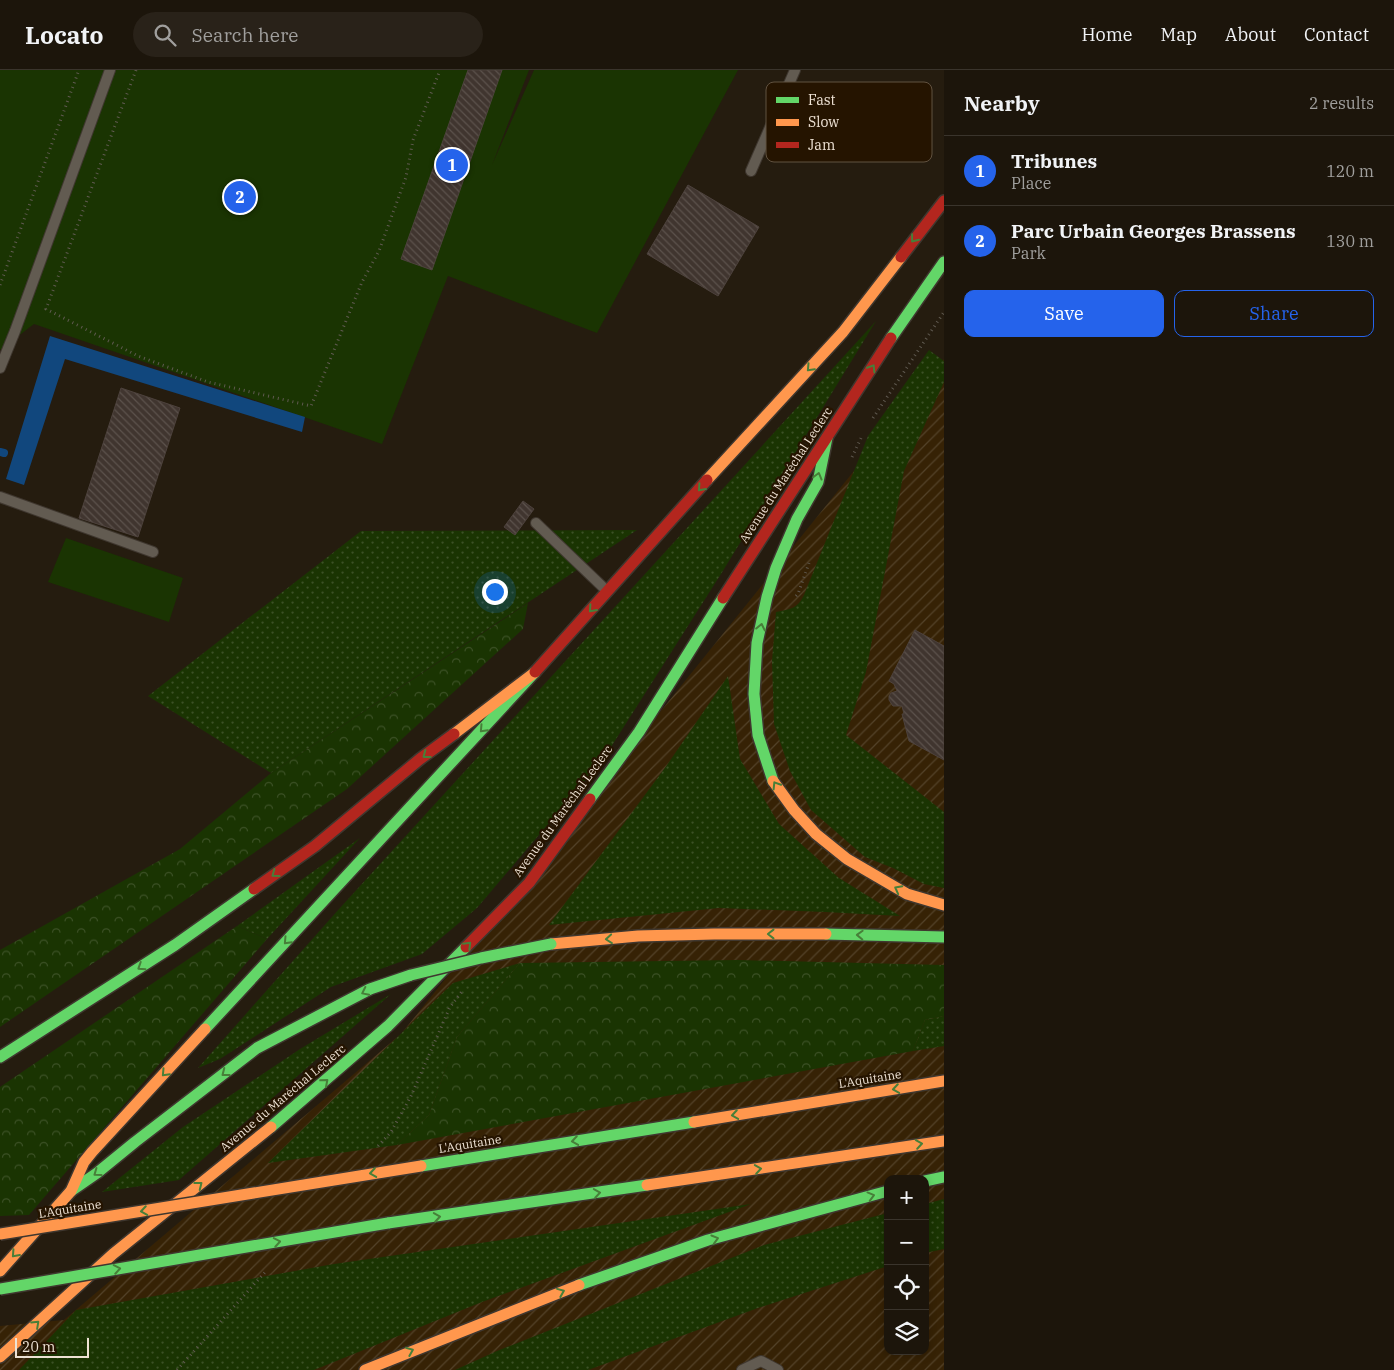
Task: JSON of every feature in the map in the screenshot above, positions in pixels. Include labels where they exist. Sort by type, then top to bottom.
[{"type":"main road","points":[[71,1191],[84,1162],[92,1152],[534,673],[843,332],[944,201]]},
{"type":"main road","name":"Avenue du Maréchal Leclerc","points":[[0,1357],[113,1254],[284,1117],[388,1026],[529,884],[638,732],[893,334],[944,262]]},
{"type":"main road","points":[[827,438],[818,482],[797,519],[776,568],[767,597],[757,643],[754,694],[758,735],[773,781],[794,810],[816,834],[847,859],[907,894],[944,905]]},
{"type":"main road","points":[[0,1057],[175,945],[314,846],[420,759],[534,673]]},
{"type":"main road","points":[[0,1271],[71,1191],[97,1173],[257,1048],[370,989],[411,975],[551,944],[636,936],[820,934],[944,937]]},
{"type":"main road","name":"L'Aquitaine","points":[[0,1234],[944,1081]]},
{"type":"main road","points":[[0,1289],[388,1223],[944,1141]]},
{"type":"main road","points":[[929,1181],[944,1177]]},
{"type":"main road","points":[[365,1370],[596,1278],[708,1240],[884,1192]]},
{"type":"lane","points":[[0,368],[110,70]]},
{"type":"lane","points":[[790,82],[795,70]]},
{"type":"lane","points":[[751,171],[766,137]]},
{"type":"lane","points":[[0,497],[153,552]]},
{"type":"lane","points":[[536,523],[608,592]]},
{"type":"lane","points":[[742,1370],[761,1361],[778,1370]]},
{"type":"path","points":[[0,285],[79,70]]},
{"type":"path","points":[[136,70],[46,308],[138,356],[208,382],[311,406],[362,282],[379,251],[406,177],[413,140],[440,70]]},
{"type":"shaded area","points":[[944,359],[944,1370],[0,1370],[0,1326],[64,1320],[401,1034]]},
{"type":"green space","points":[[0,70],[529,70],[492,165],[534,70],[738,70],[597,333],[448,276],[382,444],[34,324],[0,350]]},
{"type":"green space","points":[[876,321],[721,574],[604,758],[477,908],[422,954],[331,987],[220,1059],[198,1068],[339,909]]},
{"type":"green space","points":[[929,350],[944,361],[944,382],[904,471],[866,672],[846,735],[944,812],[944,888],[924,884],[893,868],[865,857],[811,810],[790,771],[774,724],[772,661],[776,612],[793,608],[804,595],[868,436]]},
{"type":"green space","points":[[637,530],[271,773],[148,696],[361,531]]},
{"type":"green space","points":[[66,538],[183,578],[169,622],[48,582]]},
{"type":"green space","points":[[528,603],[523,629],[347,789],[0,1027],[0,950],[180,849],[271,773]]},
{"type":"green space","points":[[728,676],[740,759],[779,824],[839,878],[900,916],[719,908],[549,925],[667,765]]},
{"type":"green space","points":[[360,838],[267,939],[237,926]]},
{"type":"green space","points":[[237,926],[267,939],[29,1215],[0,1216],[0,1087]]},
{"type":"green space","points":[[738,960],[944,965],[944,1016],[925,1020],[913,1051],[397,1145],[429,1115],[457,1037],[520,963]]},
{"type":"green space","points":[[520,963],[457,1037],[429,1115],[397,1145],[268,1163],[453,983]]},
{"type":"green space","points":[[391,994],[179,1180],[102,1192],[183,1127],[300,1049]]},
{"type":"green space","points":[[944,1016],[944,1046],[913,1051],[925,1020]]},
{"type":"green space","points":[[944,1199],[944,1249],[929,1252],[929,1220],[929,1203]]},
{"type":"green space","points":[[751,1204],[482,1302],[314,1370],[19,1370],[76,1310],[334,1264]]},
{"type":"green space","points":[[884,1214],[884,1267],[758,1308],[588,1370],[455,1370],[497,1351],[764,1245]]},
{"type":"water","points":[[50,336],[305,417],[302,432],[65,359],[24,485],[6,479]]},
{"type":"building","points":[[468,70],[502,70],[432,270],[401,259]]},
{"type":"building","points":[[688,185],[759,227],[718,296],[647,254]]},
{"type":"building","points":[[121,388],[180,408],[138,537],[79,518]]},
{"type":"building","points":[[523,501],[534,509],[515,535],[504,527]]},
{"type":"building","points":[[915,630],[944,646],[944,760],[909,741],[902,714],[904,714],[902,706],[893,706],[889,700],[891,693],[897,691],[894,684],[889,681]]},
{"type":"waterway","points":[[0,452],[4,453]]},
{"type":"traffic: fast","points":[[891,338],[944,262]]},
{"type":"traffic: fast","points":[[773,781],[758,735],[754,694],[757,643],[767,597],[776,568],[797,519],[818,482],[827,438]]},
{"type":"traffic: fast","points":[[590,799],[639,732],[723,598]]},
{"type":"traffic: fast","points":[[205,1029],[535,672]]},
{"type":"traffic: fast","points":[[0,1057],[175,945],[254,889]]},
{"type":"traffic: fast","points":[[826,934],[944,937]]},
{"type":"traffic: fast","points":[[411,975],[551,944]]},
{"type":"traffic: fast","points":[[271,1127],[388,1026],[466,947]]},
{"type":"traffic: fast","points":[[71,1191],[97,1173],[257,1048],[370,989],[411,975]]},
{"type":"traffic: fast","points":[[421,1166],[694,1122]]},
{"type":"traffic: fast","points":[[929,1180],[944,1177]]},
{"type":"traffic: fast","points":[[388,1223],[647,1185]]},
{"type":"traffic: fast","points":[[579,1285],[708,1240],[884,1192]]},
{"type":"traffic: fast","points":[[0,1289],[388,1223]]},
{"type":"traffic: slow","points":[[707,480],[843,332],[901,257]]},
{"type":"traffic: slow","points":[[454,734],[534,673]]},
{"type":"traffic: slow","points":[[773,781],[794,810],[816,834],[847,859],[907,894],[944,905]]},
{"type":"traffic: slow","points":[[551,944],[638,936],[826,934]]},
{"type":"traffic: slow","points":[[0,1271],[71,1191],[84,1162],[92,1152],[205,1029]]},
{"type":"traffic: slow","points":[[694,1122],[944,1081]]},
{"type":"traffic: slow","points":[[0,1357],[113,1254],[271,1127]]},
{"type":"traffic: slow","points":[[647,1185],[944,1141]]},
{"type":"traffic: slow","points":[[0,1234],[421,1166]]},
{"type":"traffic: slow","points":[[365,1370],[579,1285]]},
{"type":"traffic: jam","points":[[901,257],[944,201]]},
{"type":"traffic: jam","points":[[723,598],[891,338]]},
{"type":"traffic: jam","points":[[535,672],[707,480]]},
{"type":"traffic: jam","points":[[254,889],[315,846],[420,759],[454,734]]},
{"type":"traffic: jam","points":[[466,947],[529,883],[590,799]]},
{"type":"place","name":"Tribunes","points":[[452,165]]},
{"type":"place","name":"Parc Urbain Georges Brassens","points":[[240,197]]}]
